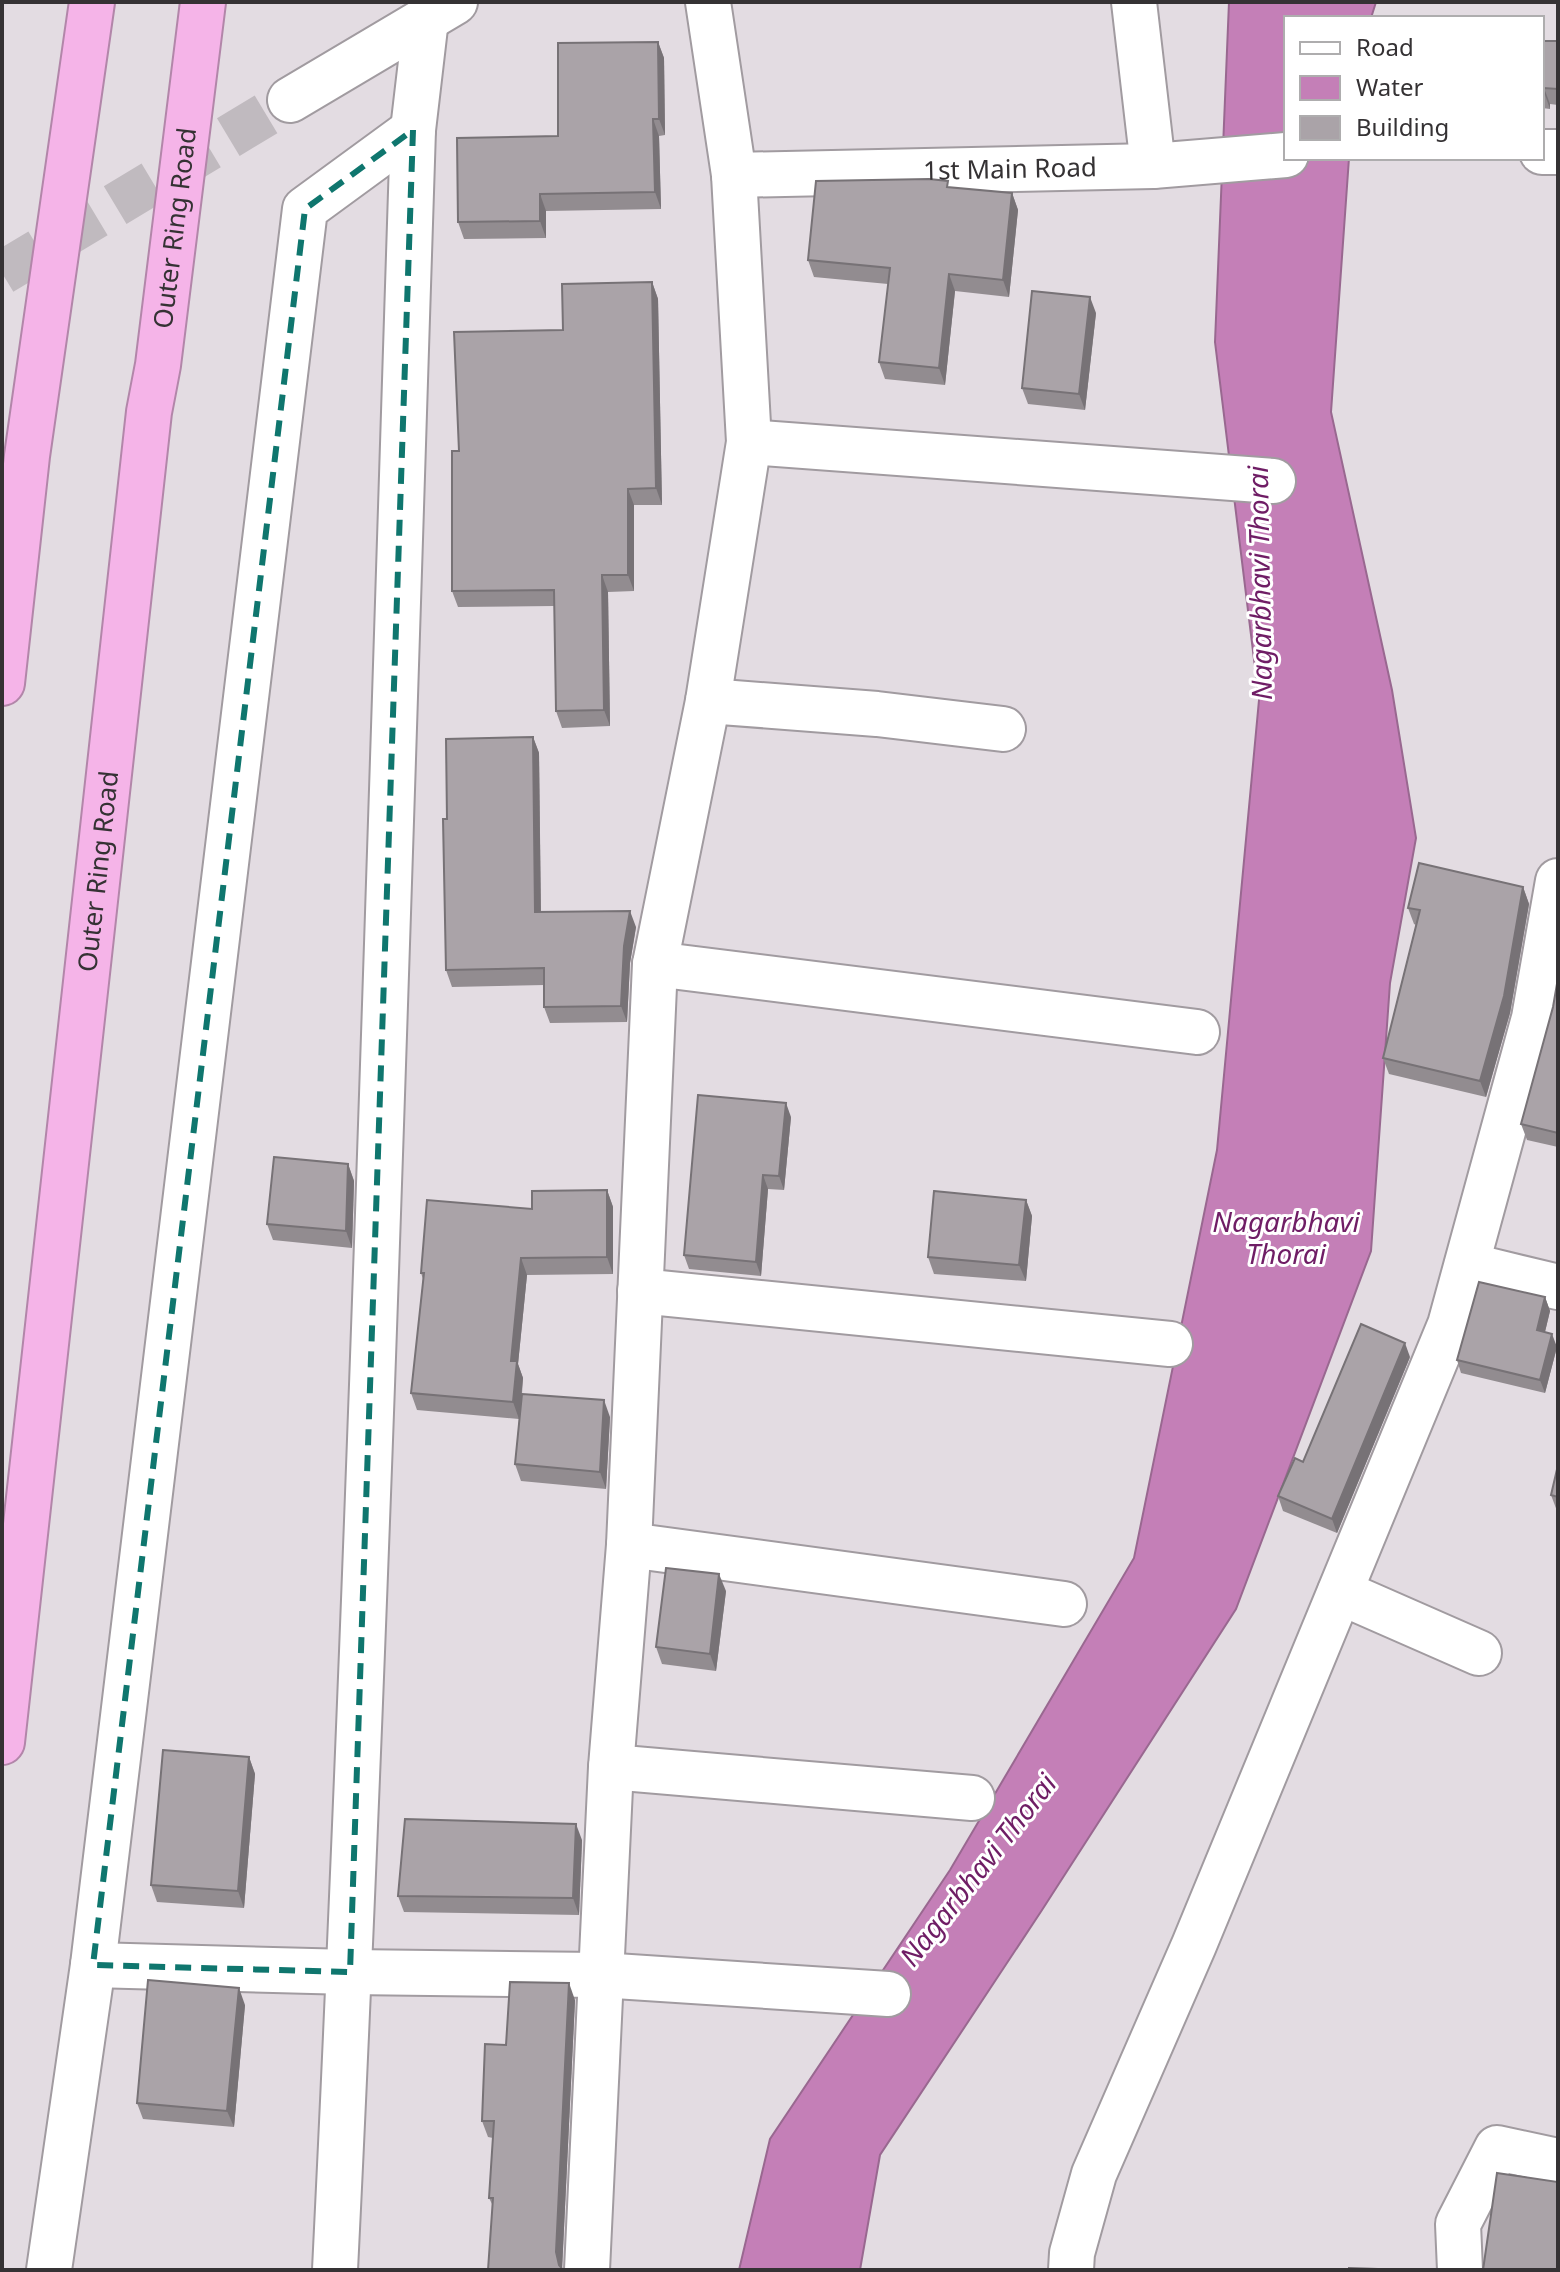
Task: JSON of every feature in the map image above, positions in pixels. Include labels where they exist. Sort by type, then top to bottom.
[{"type":"highway","points":[[2,683],[27,456],[92,2]]},
{"type":"highway","name":"Outer Ring Road","points":[[2,1742],[149,412],[158,365],[203,2]]},
{"type":"street","points":[[587,2270],[611,1767],[629,1545],[655,964],[708,701],[749,442],[734,175],[708,2]]},
{"type":"street","points":[[1134,2],[1153,166]]},
{"type":"street","points":[[290,100],[441,10]]},
{"type":"street","points":[[335,2270],[350,1972],[413,130],[441,10]]},
{"type":"street","points":[[49,2270],[93,1965],[305,209],[413,130]]},
{"type":"street","name":"1st Main Road","points":[[734,175],[1153,166],[1284,155]]},
{"type":"street","points":[[749,442],[1273,481]]},
{"type":"street","points":[[708,701],[877,714],[1003,729]]},
{"type":"street","points":[[1071,2270],[1072,2253],[1094,2174],[1201,1930],[1450,1325],[1546,1020],[1558,881]]},
{"type":"street","points":[[655,964],[1197,1032]]},
{"type":"street","points":[[1467,1265],[1558,1287]]},
{"type":"street","points":[[640,1291],[1170,1344]]},
{"type":"street","points":[[629,1545],[1064,1604]]},
{"type":"street","points":[[1340,1592],[1479,1653]]},
{"type":"street","points":[[611,1767],[972,1798]]},
{"type":"street","points":[[93,1965],[600,1975],[888,1994]]},
{"type":"street","points":[[1460,2270],[1458,2224],[1497,2148],[1558,2161]]},
{"type":"highlighted area","points":[[413,130],[378,1188],[350,1972],[93,1965],[305,209]]},
{"type":"water","name":"Nagarbhavi Thorai","points":[[1229,2],[1376,2],[1372,16],[1284,16],[1284,160],[1349,160],[1331,412],[1392,690],[1416,838],[1390,983],[1371,1251],[1236,1609],[880,2155],[860,2270],[739,2270],[770,2139],[950,1870],[1134,1558],[1217,1150],[1259,700],[1215,342]]},
{"type":"building","points":[[1544,41],[1558,41],[1558,89],[1544,88]]},
{"type":"building","points":[[658,42],[659,119],[653,119],[655,192],[540,194],[540,221],[458,222],[457,138],[558,136],[558,43]]},
{"type":"building","points":[[816,181],[948,181],[947,187],[1012,193],[1003,280],[949,274],[939,368],[879,362],[890,268],[808,260]]},
{"type":"building","points":[[652,282],[656,488],[628,489],[628,575],[602,575],[604,710],[556,711],[554,590],[452,591],[452,451],[459,451],[454,332],[563,330],[562,284]]},
{"type":"building","points":[[1032,291],[1090,297],[1079,394],[1022,388]]},
{"type":"building","points":[[533,737],[535,912],[630,911],[624,946],[621,1006],[544,1007],[544,968],[446,970],[443,819],[447,819],[446,739]]},
{"type":"building","points":[[1419,863],[1523,887],[1504,996],[1480,1081],[1383,1058],[1420,910],[1408,908]]},
{"type":"building","points":[[1558,978],[1558,1133],[1521,1124]]},
{"type":"building","points":[[698,1095],[786,1103],[779,1176],[763,1175],[756,1262],[684,1255]]},
{"type":"building","points":[[274,1157],[348,1164],[346,1231],[267,1224]]},
{"type":"building","points":[[607,1190],[607,1257],[521,1258],[511,1361],[517,1361],[513,1402],[411,1393],[424,1273],[421,1273],[427,1200],[532,1209],[532,1191]]},
{"type":"building","points":[[934,1191],[1026,1200],[1019,1265],[928,1257]]},
{"type":"building","points":[[1479,1282],[1545,1297],[1537,1330],[1552,1334],[1540,1380],[1457,1360]]},
{"type":"building","points":[[1361,1324],[1405,1343],[1332,1519],[1278,1496],[1295,1458],[1303,1462]]},
{"type":"building","points":[[522,1394],[604,1400],[600,1472],[515,1464]]},
{"type":"building","points":[[1558,1465],[1558,1497],[1551,1495]]},
{"type":"building","points":[[666,1568],[719,1574],[710,1654],[656,1647]]},
{"type":"building","points":[[163,1750],[249,1757],[238,1891],[151,1885]]},
{"type":"building","points":[[405,1819],[576,1824],[573,1898],[398,1896]]},
{"type":"building","points":[[148,1980],[239,1988],[227,2111],[137,2103]]},
{"type":"building","points":[[510,1982],[569,1983],[556,2252],[563,2270],[488,2270],[494,2121],[482,2121],[485,2044],[506,2045]]},
{"type":"building","points":[[1497,2173],[1558,2182],[1558,2270],[1483,2270]]},
{"type":"building","points":[[1349,2268],[1407,2270],[1349,2270]]},
{"type":"tunnel","points":[[2,273],[290,100]]}]
